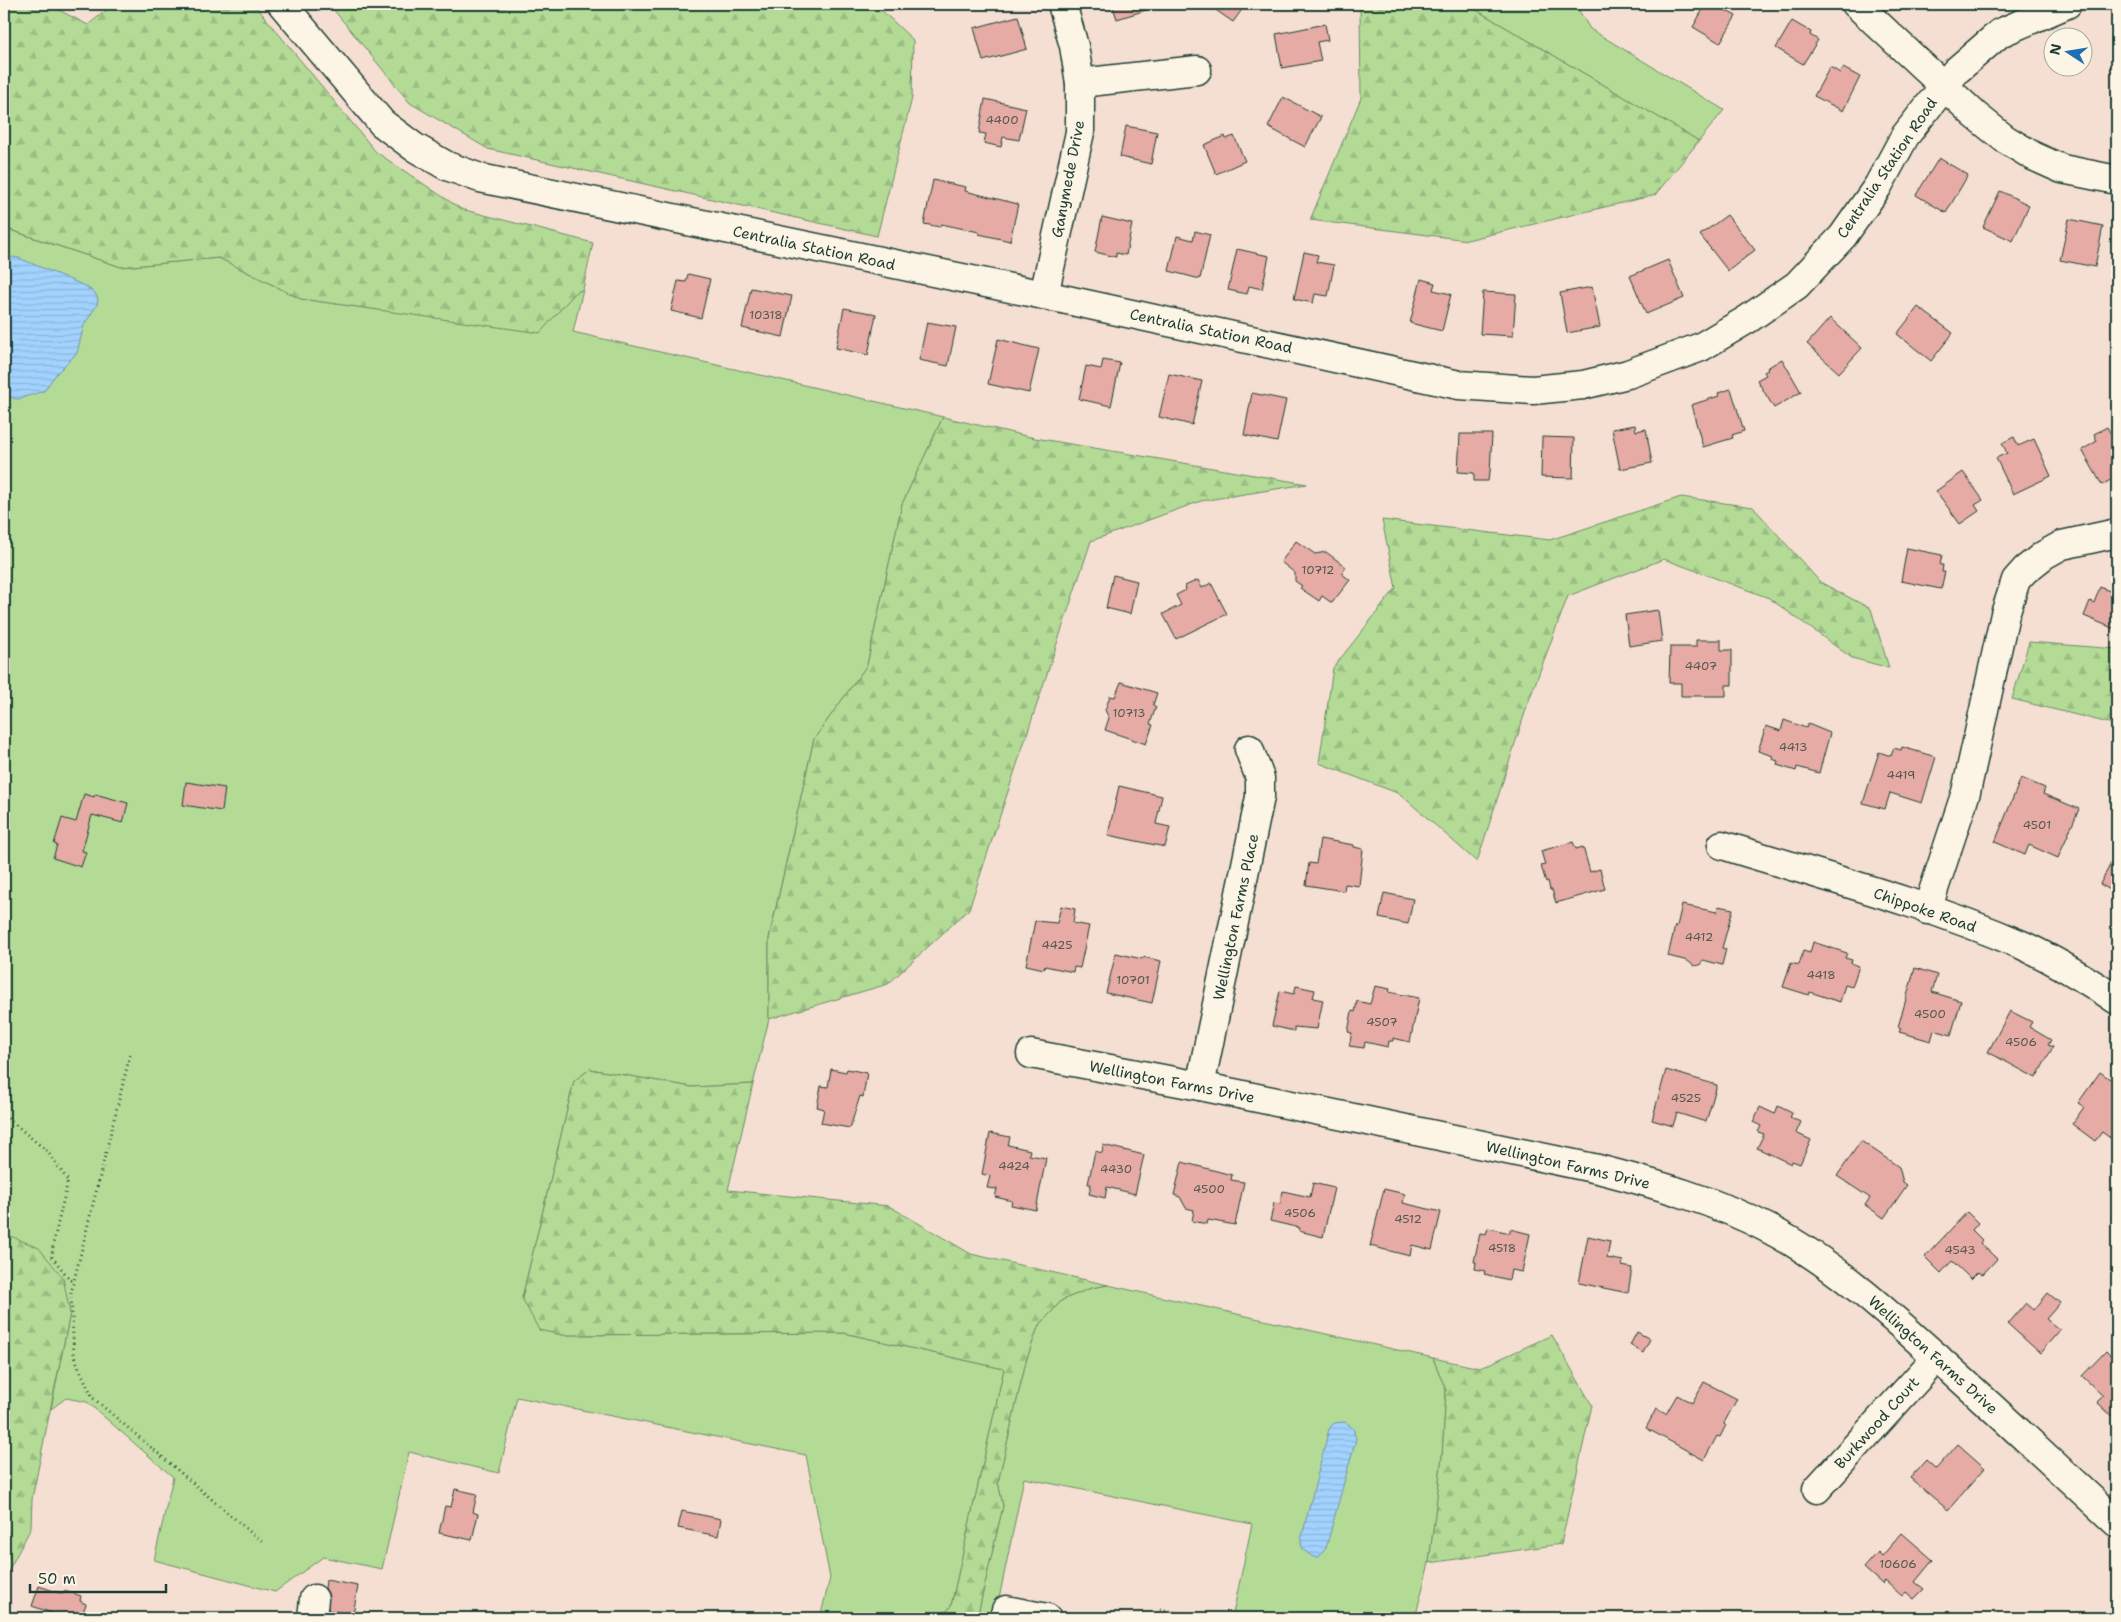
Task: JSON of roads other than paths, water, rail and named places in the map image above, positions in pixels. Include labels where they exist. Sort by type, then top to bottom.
[{"type":"street","name":"Centralia Station Road","points":[[282,4],[382,123],[414,147],[446,166],[480,178],[511,186],[1044,295],[1459,385],[1533,390],[1582,384],[1619,376],[1701,347],[1748,319],[1797,285],[1842,236],[1878,186],[1904,136],[1956,71],[2000,33],[2067,4]]},
{"type":"street","name":"Ganymede Drive","points":[[1044,295],[1080,132],[1080,83],[1074,46],[1062,4]]},
{"type":"street","points":[[1856,4],[2005,140],[2033,156],[2062,168],[2117,180]]},
{"type":"street","points":[[1080,83],[1197,70]]},
{"type":"street","points":[[1927,910],[1966,792],[2004,614],[2011,599],[2016,580],[2044,555],[2062,545],[2117,533]]},
{"type":"street","name":"Wellington Farms Place","points":[[1200,1086],[1260,798],[1260,778],[1249,749]]},
{"type":"street","name":"Chippoke Road","points":[[1722,845],[1927,910],[2023,945],[2085,978],[2117,1000]]},
{"type":"street","name":"Wellington Farms Drive","points":[[1031,1054],[1200,1086],[1598,1168],[1656,1184],[1713,1204],[1768,1228],[1806,1251],[1852,1283],[1936,1357],[2117,1523]]},
{"type":"street","name":"Burkwood Court","points":[[1817,1489],[1936,1357]]},
{"type":"street","points":[[1004,1618],[1006,1610],[1048,1618]]},
{"type":"water","points":[[12,257],[19,258],[85,286],[95,293],[98,299],[97,305],[84,325],[77,353],[56,374],[44,391],[18,399],[4,396],[4,265]]},
{"type":"water","points":[[1345,1422],[1353,1428],[1356,1439],[1326,1548],[1319,1557],[1313,1557],[1302,1549],[1301,1540],[1329,1429],[1334,1423]]}]
